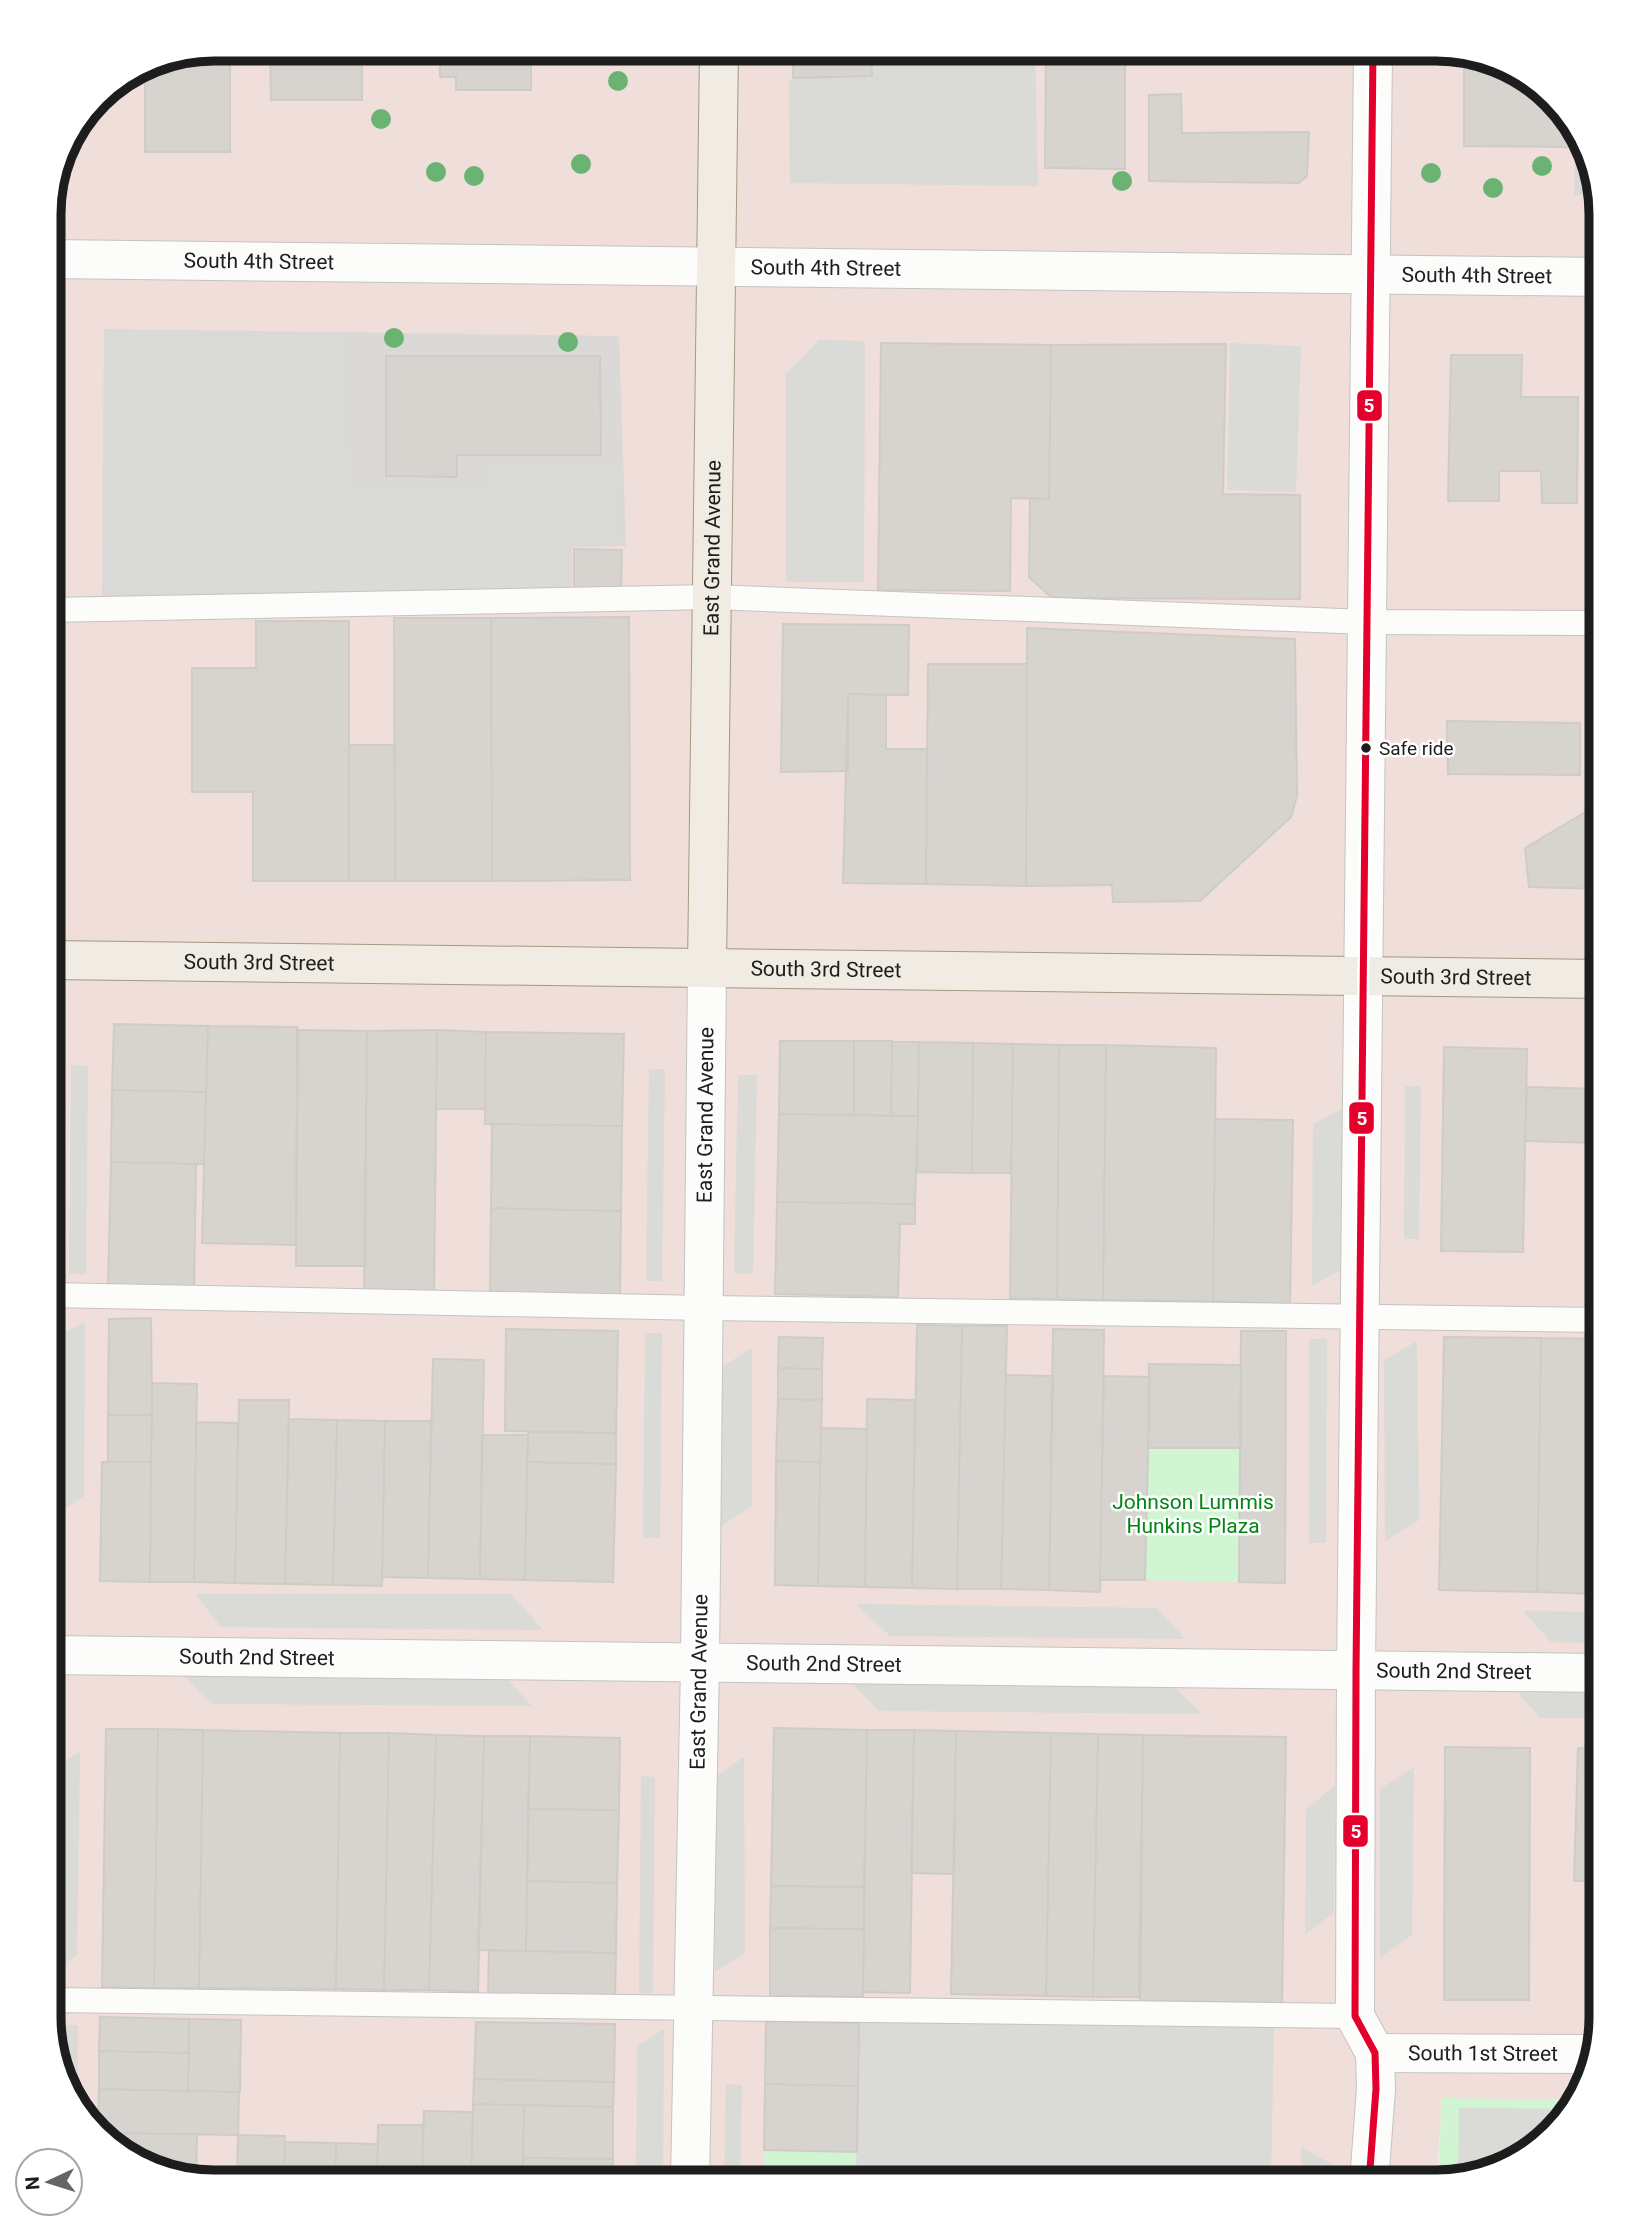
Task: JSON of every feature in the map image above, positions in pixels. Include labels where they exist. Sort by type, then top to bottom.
[{"type":"main road","name":"East Grand Avenue","points":[[707,968],[719,61]]},
{"type":"main road","name":"South 3rd Street","points":[[62,960],[1589,979]]},
{"type":"street","points":[[1370,2170],[1376,2090],[1375,2053],[1355,2016],[1359,1317],[1373,62]]},
{"type":"street","name":"South 4th Street","points":[[62,259],[1589,276]]},
{"type":"street","name":"East Grand Avenue","points":[[690,2170],[705,1308],[707,968]]},
{"type":"street","name":"South 2nd Street","points":[[61,1655],[1589,1673]]},
{"type":"street","name":"South 1st Street","points":[[1375,2053],[1584,2054]]},
{"type":"lane","points":[[62,610],[712,597],[1367,622],[1589,623]]},
{"type":"lane","points":[[61,1295],[705,1308],[1589,1320]]},
{"type":"lane","points":[[61,2000],[1355,2016]]},
{"type":"shaded area","points":[[214,61],[1446,62],[1466,64],[1504,77],[1544,106],[1563,129],[1584,174],[1589,214],[1589,2017],[1584,2057],[1564,2100],[1442,2098],[1436,2170],[214,2170],[174,2165],[138,2149],[106,2125],[87,2102],[66,2057],[61,2017],[62,204],[66,174],[77,146],[106,106],[129,87],[174,66]]},
{"type":"shaded area","points":[[888,62],[1035,62],[1038,186],[790,183],[789,80]]},
{"type":"shaded area","points":[[1575,151],[1584,174],[1587,195],[1574,195]]},
{"type":"shaded area","points":[[104,329],[619,336],[626,546],[572,547],[572,594],[102,596]]},
{"type":"shaded area","points":[[109,333],[341,342],[346,492],[488,492],[489,467],[615,468],[617,542],[569,544],[567,590],[107,591]]},
{"type":"shaded area","points":[[819,340],[865,341],[864,582],[786,582],[786,374]]},
{"type":"shaded area","points":[[1230,343],[1301,346],[1296,492],[1227,490]]},
{"type":"shaded area","points":[[1586,350],[1589,350],[1588,598]]},
{"type":"shaded area","points":[[71,1065],[88,1066],[86,1274],[69,1274]]},
{"type":"shaded area","points":[[649,1069],[665,1069],[662,1281],[646,1281]]},
{"type":"shaded area","points":[[738,1075],[757,1075],[753,1274],[734,1273]]},
{"type":"shaded area","points":[[1405,1086],[1421,1086],[1419,1239],[1404,1239]]},
{"type":"shaded area","points":[[1343,1109],[1342,1269],[1312,1286],[1313,1124]]},
{"type":"shaded area","points":[[85,1322],[84,1496],[61,1511],[61,1334]]},
{"type":"shaded area","points":[[645,1333],[662,1333],[660,1538],[643,1538]]},
{"type":"shaded area","points":[[1309,1339],[1327,1339],[1326,1543],[1309,1543]]},
{"type":"shaded area","points":[[1417,1341],[1419,1520],[1385,1541],[1384,1360]]},
{"type":"shaded area","points":[[752,1348],[752,1506],[720,1527],[720,1368]]},
{"type":"shaded area","points":[[195,1594],[511,1594],[543,1630],[221,1627]]},
{"type":"shaded area","points":[[856,1604],[1157,1608],[1185,1639],[890,1636]]},
{"type":"shaded area","points":[[1523,1611],[1589,1612],[1589,1643],[1551,1642]]},
{"type":"shaded area","points":[[179,1671],[502,1674],[532,1706],[213,1704]]},
{"type":"shaded area","points":[[849,1680],[1169,1682],[1202,1714],[879,1711]]},
{"type":"shaded area","points":[[1513,1687],[1589,1688],[1589,1718],[1540,1718]]},
{"type":"shaded area","points":[[80,1752],[77,1955],[61,1966],[61,1764]]},
{"type":"shaded area","points":[[744,1757],[745,1953],[715,1972],[715,1777]]},
{"type":"shaded area","points":[[1414,1767],[1412,1935],[1380,1958],[1380,1789]]},
{"type":"shaded area","points":[[641,1776],[655,1777],[653,1993],[639,1993]]},
{"type":"shaded area","points":[[1335,1785],[1334,1912],[1305,1935],[1306,1810]]},
{"type":"shaded area","points":[[1274,2021],[1271,2170],[856,2170],[859,2023]]},
{"type":"shaded area","points":[[62,2025],[78,2025],[77,2085],[66,2057]]},
{"type":"shaded area","points":[[664,2029],[663,2170],[636,2170],[637,2046]]},
{"type":"shaded area","points":[[726,2084],[742,2085],[740,2170],[724,2170]]},
{"type":"shaded area","points":[[1459,2108],[1558,2109],[1537,2132],[1521,2144],[1476,2165],[1458,2168]]},
{"type":"shaded area","points":[[1301,2147],[1337,2167],[1337,2170],[1301,2170]]},
{"type":"green space","name":"Johnson Lummis Hunkins Plaza","points":[[1148,1448],[1241,1448],[1239,1582],[1145,1580]]},
{"type":"green space","points":[[1442,2098],[1564,2100],[1551,2118],[1521,2144],[1476,2165],[1439,2170]]},
{"type":"green space","points":[[764,2150],[857,2152],[856,2170],[764,2170]]},
{"type":"building","points":[[230,61],[230,152],[145,152],[145,78],[174,66]]},
{"type":"building","points":[[270,61],[362,61],[362,100],[271,100]]},
{"type":"building","points":[[440,61],[531,61],[531,90],[456,90],[456,77],[440,77]]},
{"type":"building","points":[[793,61],[871,62],[872,76],[793,78]]},
{"type":"building","points":[[1046,62],[1125,62],[1125,169],[1045,168]]},
{"type":"building","points":[[1464,64],[1504,77],[1529,93],[1551,113],[1572,144],[1572,147],[1464,146]]},
{"type":"building","points":[[1181,94],[1182,133],[1309,132],[1307,176],[1299,183],[1149,181],[1149,95]]},
{"type":"building","points":[[881,343],[1051,345],[1049,499],[1011,498],[1010,591],[878,590]]},
{"type":"building","points":[[1226,344],[1223,494],[1300,495],[1300,599],[1052,598],[1029,577],[1030,498],[1049,499],[1051,345]]},
{"type":"building","points":[[1451,355],[1522,355],[1521,397],[1578,397],[1577,503],[1542,503],[1541,471],[1499,471],[1499,501],[1448,501]]},
{"type":"building","points":[[386,356],[600,356],[601,455],[457,455],[457,477],[386,476]]},
{"type":"building","points":[[574,549],[622,550],[621,589],[574,588]]},
{"type":"building","points":[[629,617],[630,880],[492,881],[491,618]]},
{"type":"building","points":[[394,618],[491,618],[492,881],[395,881]]},
{"type":"building","points":[[256,621],[349,621],[349,881],[253,881],[253,792],[192,792],[192,668],[256,668]]},
{"type":"building","points":[[783,624],[909,625],[908,695],[848,694],[848,771],[781,772]]},
{"type":"building","points":[[1027,628],[1295,639],[1297,796],[1291,817],[1200,901],[1113,902],[1112,885],[1026,886]]},
{"type":"building","points":[[928,664],[1027,664],[1026,886],[926,884]]},
{"type":"building","points":[[848,694],[886,695],[886,749],[927,749],[926,884],[843,883]]},
{"type":"building","points":[[1447,721],[1580,723],[1580,775],[1448,774]]},
{"type":"building","points":[[349,745],[395,745],[395,881],[349,881]]},
{"type":"building","points":[[1589,810],[1589,889],[1529,887],[1525,848]]},
{"type":"building","points":[[114,1024],[208,1026],[206,1092],[112,1090]]},
{"type":"building","points":[[208,1026],[297,1027],[296,1245],[202,1243]]},
{"type":"building","points":[[298,1030],[367,1031],[365,1266],[296,1266]]},
{"type":"building","points":[[437,1030],[434,1293],[364,1292],[367,1031]]},
{"type":"building","points":[[437,1030],[486,1032],[485,1109],[436,1109]]},
{"type":"building","points":[[486,1032],[624,1034],[622,1126],[485,1124]]},
{"type":"building","points":[[780,1041],[854,1041],[854,1115],[779,1114]]},
{"type":"building","points":[[854,1041],[892,1041],[891,1116],[854,1115]]},
{"type":"building","points":[[892,1041],[919,1042],[918,1116],[891,1116]]},
{"type":"building","points":[[919,1042],[973,1043],[972,1173],[917,1172]]},
{"type":"building","points":[[973,1043],[1013,1044],[1011,1173],[972,1173]]},
{"type":"building","points":[[1013,1044],[1059,1045],[1057,1299],[1010,1298]]},
{"type":"building","points":[[1059,1045],[1106,1045],[1103,1300],[1057,1299]]},
{"type":"building","points":[[1106,1045],[1216,1048],[1213,1301],[1103,1300]]},
{"type":"building","points":[[1444,1047],[1527,1049],[1523,1252],[1441,1251]]},
{"type":"building","points":[[1527,1087],[1589,1089],[1589,1143],[1525,1141]]},
{"type":"building","points":[[112,1090],[206,1092],[204,1164],[111,1162]]},
{"type":"building","points":[[779,1114],[918,1116],[915,1204],[777,1202]]},
{"type":"building","points":[[1215,1119],[1293,1120],[1290,1304],[1213,1301]]},
{"type":"building","points":[[492,1124],[622,1126],[621,1211],[491,1208]]},
{"type":"building","points":[[111,1162],[196,1164],[194,1290],[108,1288]]},
{"type":"building","points":[[777,1202],[915,1204],[915,1224],[900,1224],[898,1297],[775,1294]]},
{"type":"building","points":[[491,1208],[621,1211],[620,1297],[490,1295]]},
{"type":"building","points":[[151,1318],[152,1415],[108,1415],[109,1319]]},
{"type":"building","points":[[917,1325],[962,1326],[957,1589],[912,1588]]},
{"type":"building","points":[[962,1326],[1007,1326],[1001,1589],[957,1589]]},
{"type":"building","points":[[506,1329],[618,1331],[616,1433],[505,1431]]},
{"type":"building","points":[[1053,1329],[1104,1330],[1100,1592],[1049,1590]]},
{"type":"building","points":[[1241,1331],[1286,1331],[1285,1583],[1239,1582]]},
{"type":"building","points":[[779,1337],[823,1338],[822,1369],[778,1368]]},
{"type":"building","points":[[1444,1337],[1541,1338],[1537,1592],[1439,1590]]},
{"type":"building","points":[[1541,1338],[1589,1339],[1589,1594],[1537,1592]]},
{"type":"building","points":[[433,1359],[484,1360],[480,1579],[428,1578]]},
{"type":"building","points":[[1149,1364],[1241,1365],[1241,1448],[1148,1448]]},
{"type":"building","points":[[778,1368],[822,1369],[822,1400],[778,1399]]},
{"type":"building","points":[[1006,1375],[1053,1376],[1049,1590],[1001,1589]]},
{"type":"building","points":[[1104,1376],[1150,1377],[1145,1580],[1100,1580]]},
{"type":"building","points":[[152,1383],[197,1384],[194,1582],[150,1582]]},
{"type":"building","points":[[778,1399],[822,1400],[820,1462],[776,1461]]},
{"type":"building","points":[[867,1399],[915,1400],[912,1588],[865,1587]]},
{"type":"building","points":[[239,1400],[289,1400],[285,1584],[235,1583]]},
{"type":"building","points":[[108,1415],[152,1415],[151,1462],[108,1462]]},
{"type":"building","points":[[289,1419],[337,1420],[333,1585],[285,1584]]},
{"type":"building","points":[[337,1420],[385,1421],[382,1586],[333,1585]]},
{"type":"building","points":[[385,1421],[431,1421],[428,1578],[382,1577]]},
{"type":"building","points":[[196,1422],[238,1423],[235,1583],[194,1582]]},
{"type":"building","points":[[821,1428],[867,1429],[865,1587],[818,1586]]},
{"type":"building","points":[[528,1432],[616,1433],[616,1464],[527,1462]]},
{"type":"building","points":[[482,1435],[528,1435],[525,1580],[480,1579]]},
{"type":"building","points":[[776,1461],[820,1462],[818,1586],[775,1585]]},
{"type":"building","points":[[102,1462],[151,1462],[150,1582],[100,1581]]},
{"type":"building","points":[[527,1462],[616,1464],[613,1582],[525,1580]]},
{"type":"building","points":[[774,1728],[867,1730],[864,1887],[771,1886]]},
{"type":"building","points":[[106,1729],[158,1729],[154,1988],[102,1987]]},
{"type":"building","points":[[158,1729],[203,1730],[199,1988],[154,1988]]},
{"type":"building","points":[[203,1730],[340,1733],[336,1989],[199,1988]]},
{"type":"building","points":[[867,1730],[914,1730],[910,1993],[863,1992]]},
{"type":"building","points":[[914,1730],[956,1731],[954,1874],[911,1873]]},
{"type":"building","points":[[956,1731],[1051,1733],[1046,1996],[951,1994]]},
{"type":"building","points":[[340,1733],[389,1733],[384,1990],[336,1989]]},
{"type":"building","points":[[389,1733],[436,1735],[429,1990],[384,1990]]},
{"type":"building","points":[[1051,1733],[1098,1734],[1093,1997],[1046,1996]]},
{"type":"building","points":[[1098,1734],[1143,1735],[1139,1997],[1093,1997]]},
{"type":"building","points":[[436,1735],[484,1736],[478,1992],[429,1990]]},
{"type":"building","points":[[1143,1735],[1286,1737],[1282,2003],[1140,2001]]},
{"type":"building","points":[[484,1736],[530,1736],[526,1951],[478,1950]]},
{"type":"building","points":[[530,1736],[620,1738],[619,1810],[528,1809]]},
{"type":"building","points":[[1445,1747],[1530,1748],[1529,2000],[1444,2000]]},
{"type":"building","points":[[1578,1748],[1589,1748],[1589,1881],[1574,1881]]},
{"type":"building","points":[[528,1809],[619,1810],[617,1883],[527,1881]]},
{"type":"building","points":[[527,1881],[617,1883],[616,1953],[526,1951]]},
{"type":"building","points":[[771,1886],[864,1887],[864,1929],[770,1928]]},
{"type":"building","points":[[770,1928],[864,1929],[863,1997],[770,1996]]},
{"type":"building","points":[[489,1950],[616,1953],[615,1998],[488,1996]]},
{"type":"building","points":[[100,2017],[189,2019],[189,2053],[99,2051]]},
{"type":"building","points":[[189,2019],[241,2020],[240,2092],[188,2091]]},
{"type":"building","points":[[766,2021],[859,2023],[858,2086],[765,2084]]},
{"type":"building","points":[[476,2022],[615,2024],[614,2082],[474,2079]]},
{"type":"building","points":[[99,2051],[189,2053],[188,2091],[99,2089]]},
{"type":"building","points":[[474,2079],[614,2082],[613,2107],[473,2104]]},
{"type":"building","points":[[765,2084],[858,2086],[857,2152],[764,2150]]},
{"type":"building","points":[[99,2089],[239,2092],[238,2135],[115,2133],[98,2117]]},
{"type":"building","points":[[473,2104],[524,2105],[523,2170],[471,2170]]},
{"type":"building","points":[[524,2105],[613,2107],[613,2159],[523,2158]]},
{"type":"building","points":[[424,2111],[473,2112],[471,2170],[422,2170]]},
{"type":"building","points":[[378,2125],[423,2125],[422,2170],[377,2170]]},
{"type":"building","points":[[115,2133],[197,2134],[196,2168],[174,2165],[156,2158]]},
{"type":"building","points":[[238,2135],[285,2136],[284,2170],[237,2170]]},
{"type":"building","points":[[285,2142],[336,2143],[335,2170],[284,2170]]},
{"type":"building","points":[[336,2143],[378,2144],[377,2170],[335,2170]]},
{"type":"building","points":[[523,2158],[613,2159],[613,2170],[523,2170]]},
{"type":"transit line","name":"5","points":[[1370,2170],[1376,2089],[1375,2053],[1355,2016],[1356,1671],[1373,62]]},
{"type":"place","name":"Safe ride","points":[[1366,748]]}]
